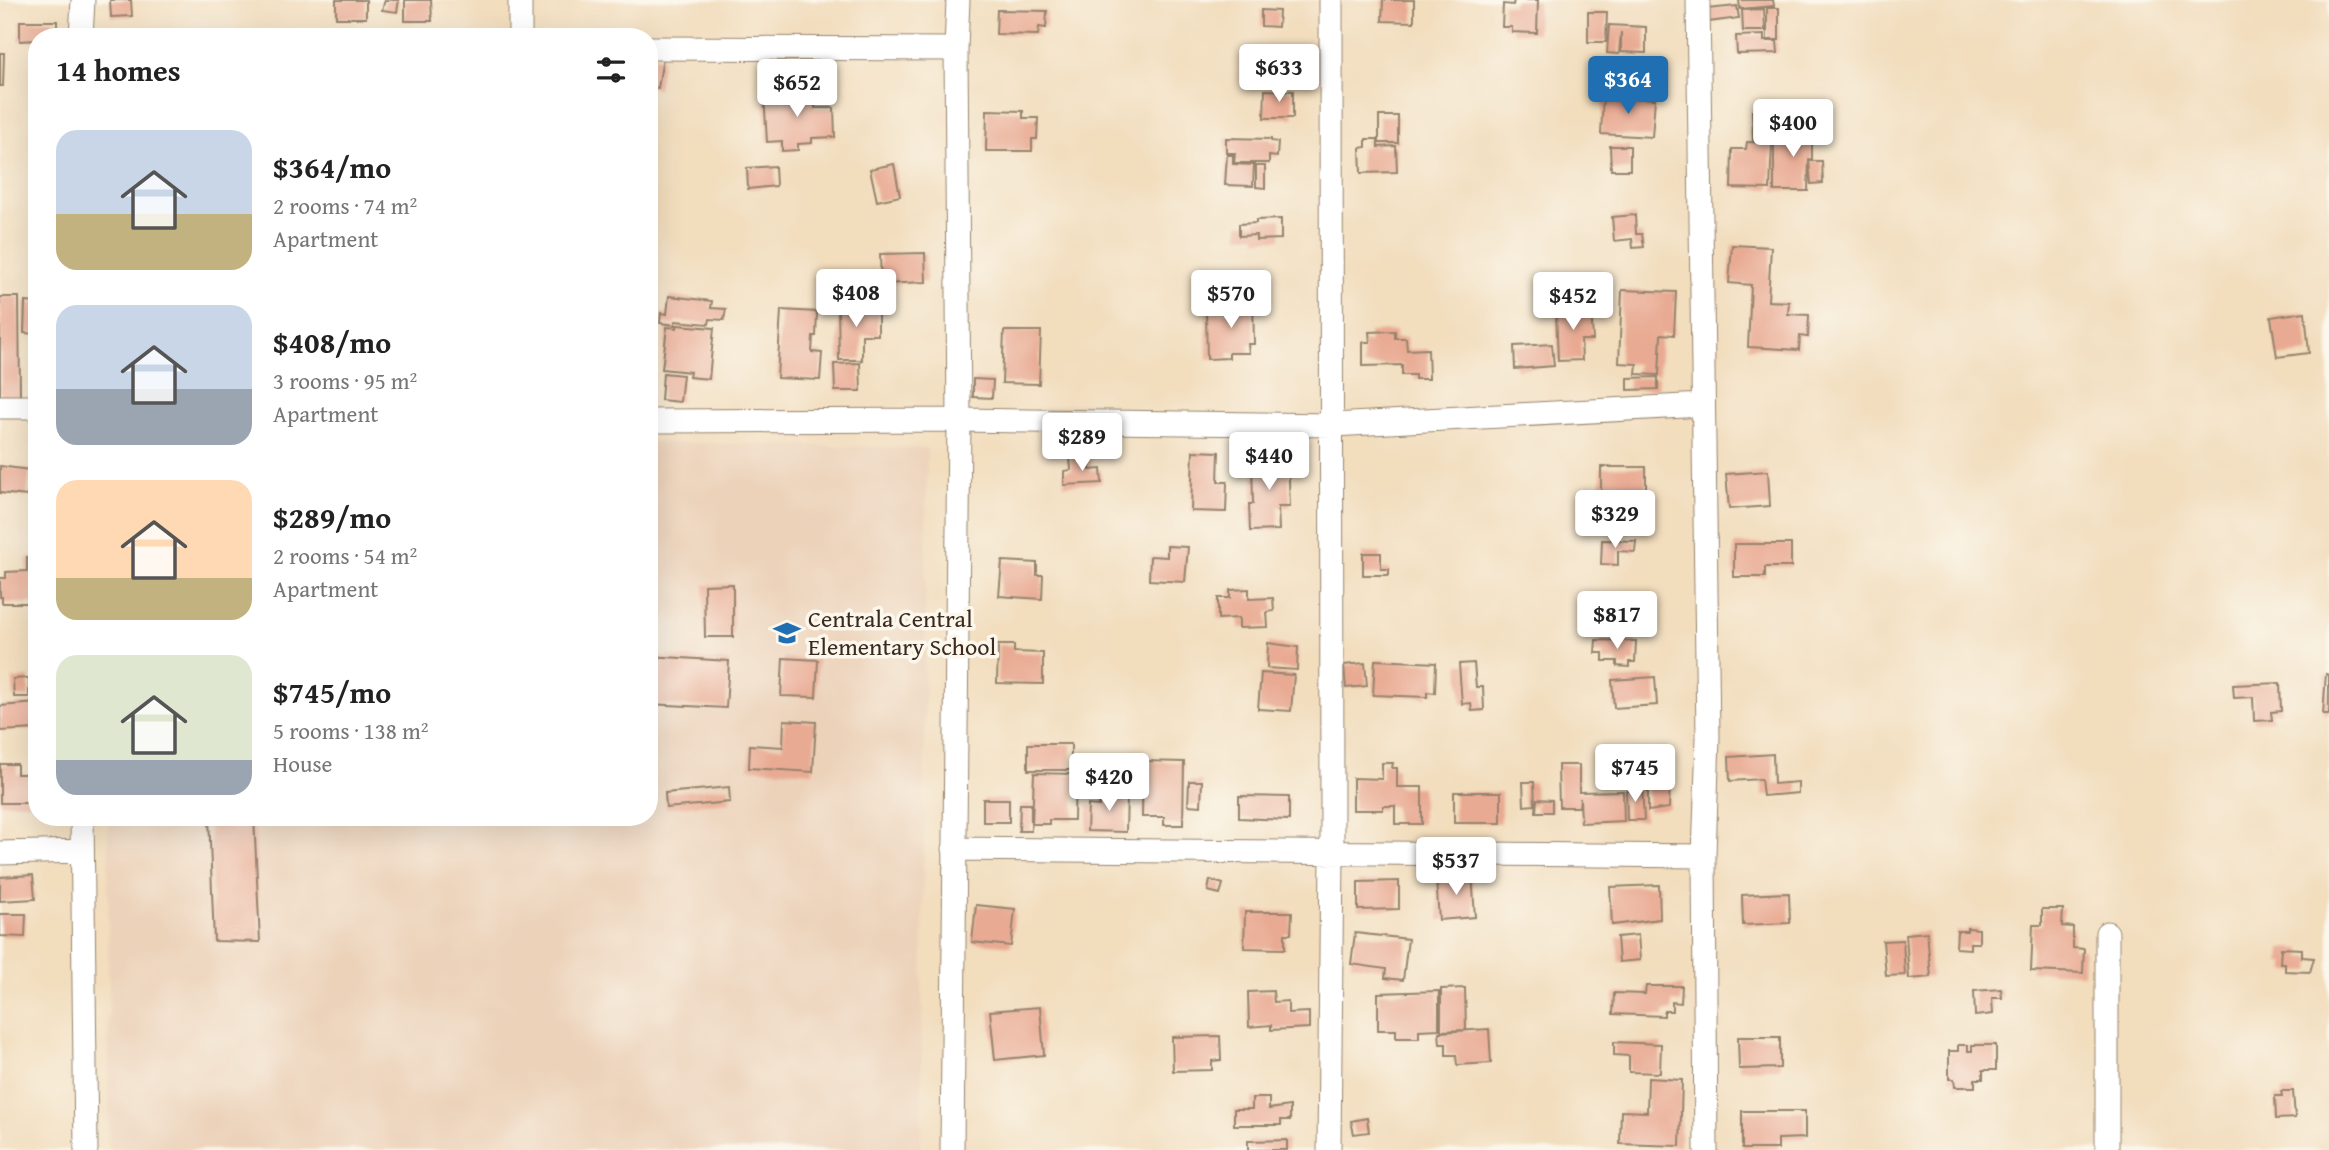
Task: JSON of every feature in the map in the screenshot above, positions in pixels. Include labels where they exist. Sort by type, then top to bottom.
[{"type":"street","points":[[81,28],[83,0]]},
{"type":"street","points":[[520,0],[520,28]]},
{"type":"street","points":[[952,1150],[959,420],[958,0]]},
{"type":"street","points":[[1329,1150],[1333,425],[1331,0]]},
{"type":"street","points":[[1698,0],[1708,737],[1704,856],[1706,1150]]},
{"type":"street","points":[[658,48],[957,49]]},
{"type":"street","points":[[658,421],[959,420],[1333,425],[1703,405]]},
{"type":"street","points":[[0,407],[28,407]]},
{"type":"street","points":[[82,826],[86,1150]]},
{"type":"street","points":[[954,849],[1704,856]]},
{"type":"street","points":[[0,853],[82,851]]},
{"type":"street","points":[[2106,933],[2108,1150]]},
{"type":"shaded area","name":"Centrala Central Elementary School","points":[[658,442],[927,448],[921,1150],[109,1150],[108,826],[658,826]]},
{"type":"building","points":[[110,0],[131,0],[132,16],[111,17]]},
{"type":"building","points":[[336,0],[366,0],[366,18],[336,18]]},
{"type":"building","points":[[385,0],[399,0],[397,12],[382,10]]},
{"type":"building","points":[[405,0],[431,0],[432,21],[405,21]]},
{"type":"building","points":[[1383,0],[1414,0],[1414,22],[1382,21]]},
{"type":"building","points":[[1514,0],[1538,0],[1537,33],[1512,32],[1512,27],[1502,27],[1503,4],[1513,5]]},
{"type":"building","points":[[1739,0],[1773,0],[1774,6],[1740,9]]},
{"type":"building","points":[[1737,6],[1739,18],[1708,22],[1707,9]]},
{"type":"building","points":[[1767,8],[1779,8],[1779,40],[1767,40]]},
{"type":"building","points":[[1764,9],[1765,31],[1743,31],[1742,10]]},
{"type":"building","points":[[997,10],[1047,11],[1046,28],[1039,27],[1038,35],[996,34]]},
{"type":"building","points":[[1261,10],[1279,11],[1278,27],[1261,26]]},
{"type":"building","points":[[1588,12],[1607,12],[1606,42],[1588,42]]},
{"type":"building","points":[[20,21],[57,21],[57,28],[28,28],[28,41],[20,41]]},
{"type":"building","points":[[1609,25],[1646,27],[1646,53],[1621,52],[1621,32],[1619,54],[1607,53]]},
{"type":"building","points":[[1764,35],[1764,41],[1777,41],[1778,53],[1737,54],[1736,36]]},
{"type":"building","points":[[0,53],[4,53],[3,86],[0,86]]},
{"type":"building","points":[[658,57],[663,58],[658,88]]},
{"type":"building","points":[[1265,90],[1293,91],[1293,118],[1264,118]]},
{"type":"building","points":[[815,91],[815,108],[834,108],[835,137],[812,138],[812,143],[798,144],[798,150],[782,151],[782,141],[767,142],[764,94]]},
{"type":"building","points":[[1603,96],[1655,99],[1652,137],[1601,134]]},
{"type":"building","points":[[987,110],[1023,111],[1023,118],[1038,118],[1037,139],[1032,139],[1032,151],[986,151]]},
{"type":"building","points":[[1778,110],[1779,140],[1753,141],[1752,111]]},
{"type":"building","points":[[1379,116],[1398,116],[1398,143],[1379,143]]},
{"type":"building","points":[[1780,127],[1812,127],[1808,191],[1774,191],[1774,142],[1780,142]]},
{"type":"building","points":[[1226,138],[1271,139],[1278,142],[1277,157],[1269,156],[1269,163],[1234,163],[1235,153],[1226,153]]},
{"type":"building","points":[[1366,139],[1378,139],[1378,147],[1396,146],[1397,172],[1361,173],[1360,148],[1366,147]]},
{"type":"building","points":[[1747,142],[1772,143],[1770,189],[1731,188],[1732,149],[1746,149]]},
{"type":"building","points":[[1610,146],[1630,146],[1630,170],[1611,170]]},
{"type":"building","points":[[1227,155],[1233,155],[1233,164],[1254,165],[1253,186],[1225,185]]},
{"type":"building","points":[[1809,161],[1822,161],[1823,183],[1811,184]]},
{"type":"building","points":[[894,164],[900,196],[877,201],[870,169]]},
{"type":"building","points":[[775,166],[776,186],[748,189],[747,168]]},
{"type":"building","points":[[1256,166],[1265,166],[1265,188],[1256,187]]},
{"type":"building","points":[[1635,215],[1636,234],[1642,234],[1644,247],[1633,248],[1632,239],[1614,241],[1612,217]]},
{"type":"building","points":[[1281,219],[1281,239],[1256,240],[1256,235],[1239,236],[1239,224]]},
{"type":"building","points":[[1732,245],[1771,247],[1768,301],[1789,302],[1788,314],[1809,315],[1808,337],[1800,336],[1799,350],[1748,347],[1751,285],[1729,283]]},
{"type":"building","points":[[925,253],[926,282],[881,284],[880,254]]},
{"type":"building","points":[[1622,290],[1676,292],[1674,335],[1661,334],[1659,375],[1636,374],[1637,364],[1619,363]]},
{"type":"building","points":[[669,296],[712,301],[711,308],[726,309],[724,320],[710,319],[709,324],[675,321],[675,325],[660,323],[661,313],[667,314]]},
{"type":"building","points":[[0,297],[19,297],[20,397],[0,398]]},
{"type":"building","points":[[1253,299],[1254,344],[1248,344],[1249,353],[1229,353],[1229,358],[1207,359],[1206,313],[1231,312],[1230,300]]},
{"type":"building","points":[[25,302],[28,302],[28,333],[24,333]]},
{"type":"building","points":[[878,304],[878,335],[862,335],[862,360],[839,360],[838,305]]},
{"type":"building","points":[[1591,308],[1593,340],[1581,340],[1582,360],[1558,361],[1556,310]]},
{"type":"building","points":[[781,310],[817,312],[812,352],[822,353],[820,380],[777,378]]},
{"type":"building","points":[[2305,312],[2309,353],[2277,357],[2271,317]]},
{"type":"building","points":[[677,325],[714,328],[709,379],[689,377],[690,372],[662,369],[667,327],[677,328]]},
{"type":"building","points":[[1004,331],[1041,331],[1039,384],[1002,383]]},
{"type":"building","points":[[1395,331],[1395,338],[1406,338],[1407,350],[1428,349],[1429,379],[1402,375],[1402,365],[1363,366],[1363,342],[1370,342],[1369,332]]},
{"type":"building","points":[[1552,344],[1554,366],[1515,369],[1514,346]]},
{"type":"building","points":[[860,363],[861,391],[835,391],[834,364]]},
{"type":"building","points":[[663,373],[683,375],[680,402],[661,400]]},
{"type":"building","points":[[1658,377],[1658,389],[1628,390],[1628,378]]},
{"type":"building","points":[[973,379],[993,380],[992,398],[973,397]]},
{"type":"building","points":[[1193,451],[1219,452],[1218,482],[1227,482],[1226,512],[1191,511]]},
{"type":"building","points":[[1288,455],[1290,507],[1278,507],[1279,530],[1250,531],[1249,504],[1253,504],[1252,457]]},
{"type":"building","points":[[1090,457],[1090,470],[1101,469],[1102,483],[1064,485],[1064,471],[1071,470],[1070,458]]},
{"type":"building","points":[[0,466],[28,470],[27,496],[0,493]]},
{"type":"building","points":[[1601,467],[1646,467],[1646,505],[1601,506]]},
{"type":"building","points":[[1768,471],[1770,506],[1729,509],[1726,474]]},
{"type":"building","points":[[1602,540],[1636,541],[1635,552],[1618,551],[1618,565],[1601,564]]},
{"type":"building","points":[[1734,544],[1791,544],[1791,567],[1765,567],[1765,577],[1734,577]]},
{"type":"building","points":[[1167,546],[1188,547],[1185,582],[1149,580],[1150,556],[1167,557]]},
{"type":"building","points":[[1363,553],[1381,553],[1381,569],[1389,569],[1389,575],[1363,575]]},
{"type":"building","points":[[28,557],[28,603],[2,603],[0,578],[6,578],[6,572],[27,571]]},
{"type":"building","points":[[1002,561],[1037,563],[1037,575],[1043,575],[1042,599],[999,596]]},
{"type":"building","points":[[733,584],[733,637],[705,637],[704,585]]},
{"type":"building","points":[[1249,589],[1249,599],[1273,598],[1274,611],[1267,612],[1268,627],[1239,628],[1239,618],[1218,619],[1218,598],[1230,598],[1230,590]]},
{"type":"building","points":[[1596,640],[1636,641],[1635,662],[1629,662],[1629,667],[1617,666],[1617,661],[1603,661],[1603,653],[1595,653]]},
{"type":"building","points":[[1268,643],[1298,647],[1297,670],[1267,668]]},
{"type":"building","points":[[998,645],[1014,645],[1014,652],[1043,653],[1043,684],[997,683]]},
{"type":"building","points":[[658,657],[729,661],[726,708],[658,704]]},
{"type":"building","points":[[783,658],[818,660],[816,697],[781,696]]},
{"type":"building","points":[[1375,660],[1436,663],[1435,693],[1427,692],[1427,697],[1373,695]]},
{"type":"building","points":[[1365,663],[1367,686],[1346,688],[1344,665]]},
{"type":"building","points":[[1474,663],[1476,687],[1483,687],[1484,710],[1472,711],[1471,703],[1462,704],[1459,664]]},
{"type":"building","points":[[1261,673],[1294,675],[1291,711],[1258,709]]},
{"type":"building","points":[[2326,674],[2329,675],[2329,714],[2323,714]]},
{"type":"building","points":[[1655,677],[1657,705],[1614,708],[1612,680]]},
{"type":"building","points":[[28,678],[28,697],[14,697],[13,679]]},
{"type":"building","points":[[2280,683],[2281,711],[2271,712],[2272,720],[2254,721],[2253,697],[2234,698],[2233,685]]},
{"type":"building","points":[[28,704],[28,729],[0,731],[0,706]]},
{"type":"building","points":[[784,720],[816,722],[813,772],[749,768],[750,745],[783,747]]},
{"type":"building","points":[[1028,744],[1071,744],[1071,770],[1028,770]]},
{"type":"building","points":[[1773,754],[1774,784],[1798,782],[1798,793],[1763,796],[1761,779],[1730,781],[1729,757]]},
{"type":"building","points":[[1143,761],[1184,762],[1183,825],[1164,825],[1164,817],[1142,817]]},
{"type":"building","points":[[1382,763],[1393,763],[1392,768],[1397,768],[1397,787],[1422,787],[1422,824],[1395,824],[1395,806],[1383,806],[1383,810],[1353,810],[1353,778],[1382,779]]},
{"type":"building","points":[[0,764],[17,764],[17,774],[28,774],[28,803],[0,803]]},
{"type":"building","points":[[1558,765],[1579,765],[1579,792],[1623,791],[1624,821],[1581,823],[1580,798],[1579,807],[1559,807]]},
{"type":"building","points":[[1034,773],[1075,774],[1074,820],[1049,820],[1049,824],[1032,824]]},
{"type":"building","points":[[1648,777],[1670,778],[1669,808],[1648,811]]},
{"type":"building","points":[[1189,781],[1202,781],[1201,806],[1188,805]]},
{"type":"building","points":[[1523,782],[1534,782],[1535,805],[1524,806]]},
{"type":"building","points":[[1642,786],[1644,820],[1627,820],[1626,791],[1634,791],[1634,787]]},
{"type":"building","points":[[729,787],[730,802],[666,808],[665,793]]},
{"type":"building","points":[[1100,792],[1127,793],[1126,832],[1087,831],[1088,805],[1099,806]]},
{"type":"building","points":[[1454,792],[1501,792],[1501,823],[1454,823]]},
{"type":"building","points":[[1239,796],[1289,797],[1289,820],[1239,818]]},
{"type":"building","points":[[983,799],[1009,799],[1009,822],[983,822]]},
{"type":"building","points":[[1537,799],[1552,800],[1552,812],[1536,812]]},
{"type":"building","points":[[1020,804],[1031,804],[1031,831],[1019,831]]},
{"type":"building","points":[[209,826],[254,826],[260,942],[214,941]]},
{"type":"building","points":[[1472,874],[1475,917],[1439,920],[1436,877]]},
{"type":"building","points":[[33,875],[35,899],[0,901],[0,877]]},
{"type":"building","points":[[1210,880],[1223,884],[1220,894],[1208,891]]},
{"type":"building","points":[[1399,881],[1399,909],[1358,910],[1358,882]]},
{"type":"building","points":[[1659,885],[1660,919],[1612,925],[1610,887]]},
{"type":"building","points":[[1789,893],[1790,923],[1743,925],[1742,895]]},
{"type":"building","points":[[976,905],[1015,909],[1011,946],[972,942]]},
{"type":"building","points":[[2042,909],[2063,909],[2062,926],[2073,927],[2073,948],[2084,949],[2083,973],[2031,971],[2033,925],[2042,925]]},
{"type":"building","points":[[1245,912],[1292,912],[1291,934],[1285,934],[1285,949],[1244,948]]},
{"type":"building","points":[[0,914],[26,914],[25,937],[0,936]]},
{"type":"building","points":[[1967,928],[1979,929],[1979,943],[1970,943],[1970,949],[1956,948],[1957,931],[1967,931]]},
{"type":"building","points":[[1927,932],[1931,977],[1909,979],[1906,934]]},
{"type":"building","points":[[1355,933],[1408,939],[1403,980],[1385,978],[1386,969],[1351,964]]},
{"type":"building","points":[[1638,935],[1640,960],[1619,962],[1617,937]]},
{"type":"building","points":[[1903,940],[1905,975],[1886,976],[1883,941]]},
{"type":"building","points":[[2281,948],[2302,949],[2302,957],[2314,958],[2310,972],[2285,971],[2285,963],[2280,963]]},
{"type":"building","points":[[1646,986],[1682,986],[1681,1003],[1672,1002],[1672,1011],[1664,1011],[1664,1016],[1613,1014],[1614,993],[1645,994]]},
{"type":"building","points":[[1465,988],[1466,1030],[1441,1031],[1441,989]]},
{"type":"building","points":[[2001,989],[2002,998],[1992,998],[1993,1014],[1975,1016],[1974,991]]},
{"type":"building","points":[[1273,991],[1274,1002],[1288,1001],[1288,1013],[1309,1012],[1309,1028],[1271,1030],[1271,1025],[1249,1027],[1248,992]]},
{"type":"building","points":[[1439,991],[1439,1029],[1419,1030],[1419,1038],[1396,1038],[1396,1030],[1378,1030],[1378,993]]},
{"type":"building","points":[[1040,1007],[1044,1055],[995,1060],[990,1011]]},
{"type":"building","points":[[1489,1029],[1491,1063],[1457,1065],[1456,1055],[1446,1055],[1446,1044],[1440,1044],[1439,1032]]},
{"type":"building","points":[[1220,1036],[1221,1060],[1212,1061],[1212,1070],[1173,1071],[1172,1037]]},
{"type":"building","points":[[1738,1037],[1780,1037],[1780,1068],[1739,1069]]},
{"type":"building","points":[[1614,1042],[1661,1044],[1660,1073],[1629,1072],[1629,1056],[1614,1055]]},
{"type":"building","points":[[1958,1045],[1968,1045],[1968,1051],[1972,1051],[1972,1045],[1996,1045],[1996,1070],[1983,1070],[1983,1079],[1975,1079],[1975,1087],[1955,1087],[1954,1079],[1949,1079],[1949,1051],[1958,1051]]},
{"type":"building","points":[[1648,1078],[1682,1080],[1680,1146],[1620,1144],[1621,1111],[1647,1112]]},
{"type":"building","points":[[2281,1091],[2293,1091],[2295,1118],[2276,1119],[2275,1096],[2282,1096]]},
{"type":"building","points":[[1252,1098],[1269,1098],[1269,1109],[1290,1106],[1290,1120],[1281,1120],[1281,1125],[1234,1125],[1234,1109],[1252,1109]]},
{"type":"building","points":[[1742,1111],[1805,1111],[1805,1138],[1778,1139],[1778,1149],[1742,1149]]},
{"type":"building","points":[[1367,1118],[1369,1132],[1354,1134],[1351,1121]]},
{"type":"building","points":[[1287,1140],[1287,1150],[1248,1150],[1248,1141]]},
{"type":"place","name":"Centrala Central Elementary School","points":[[787,633]]}]
